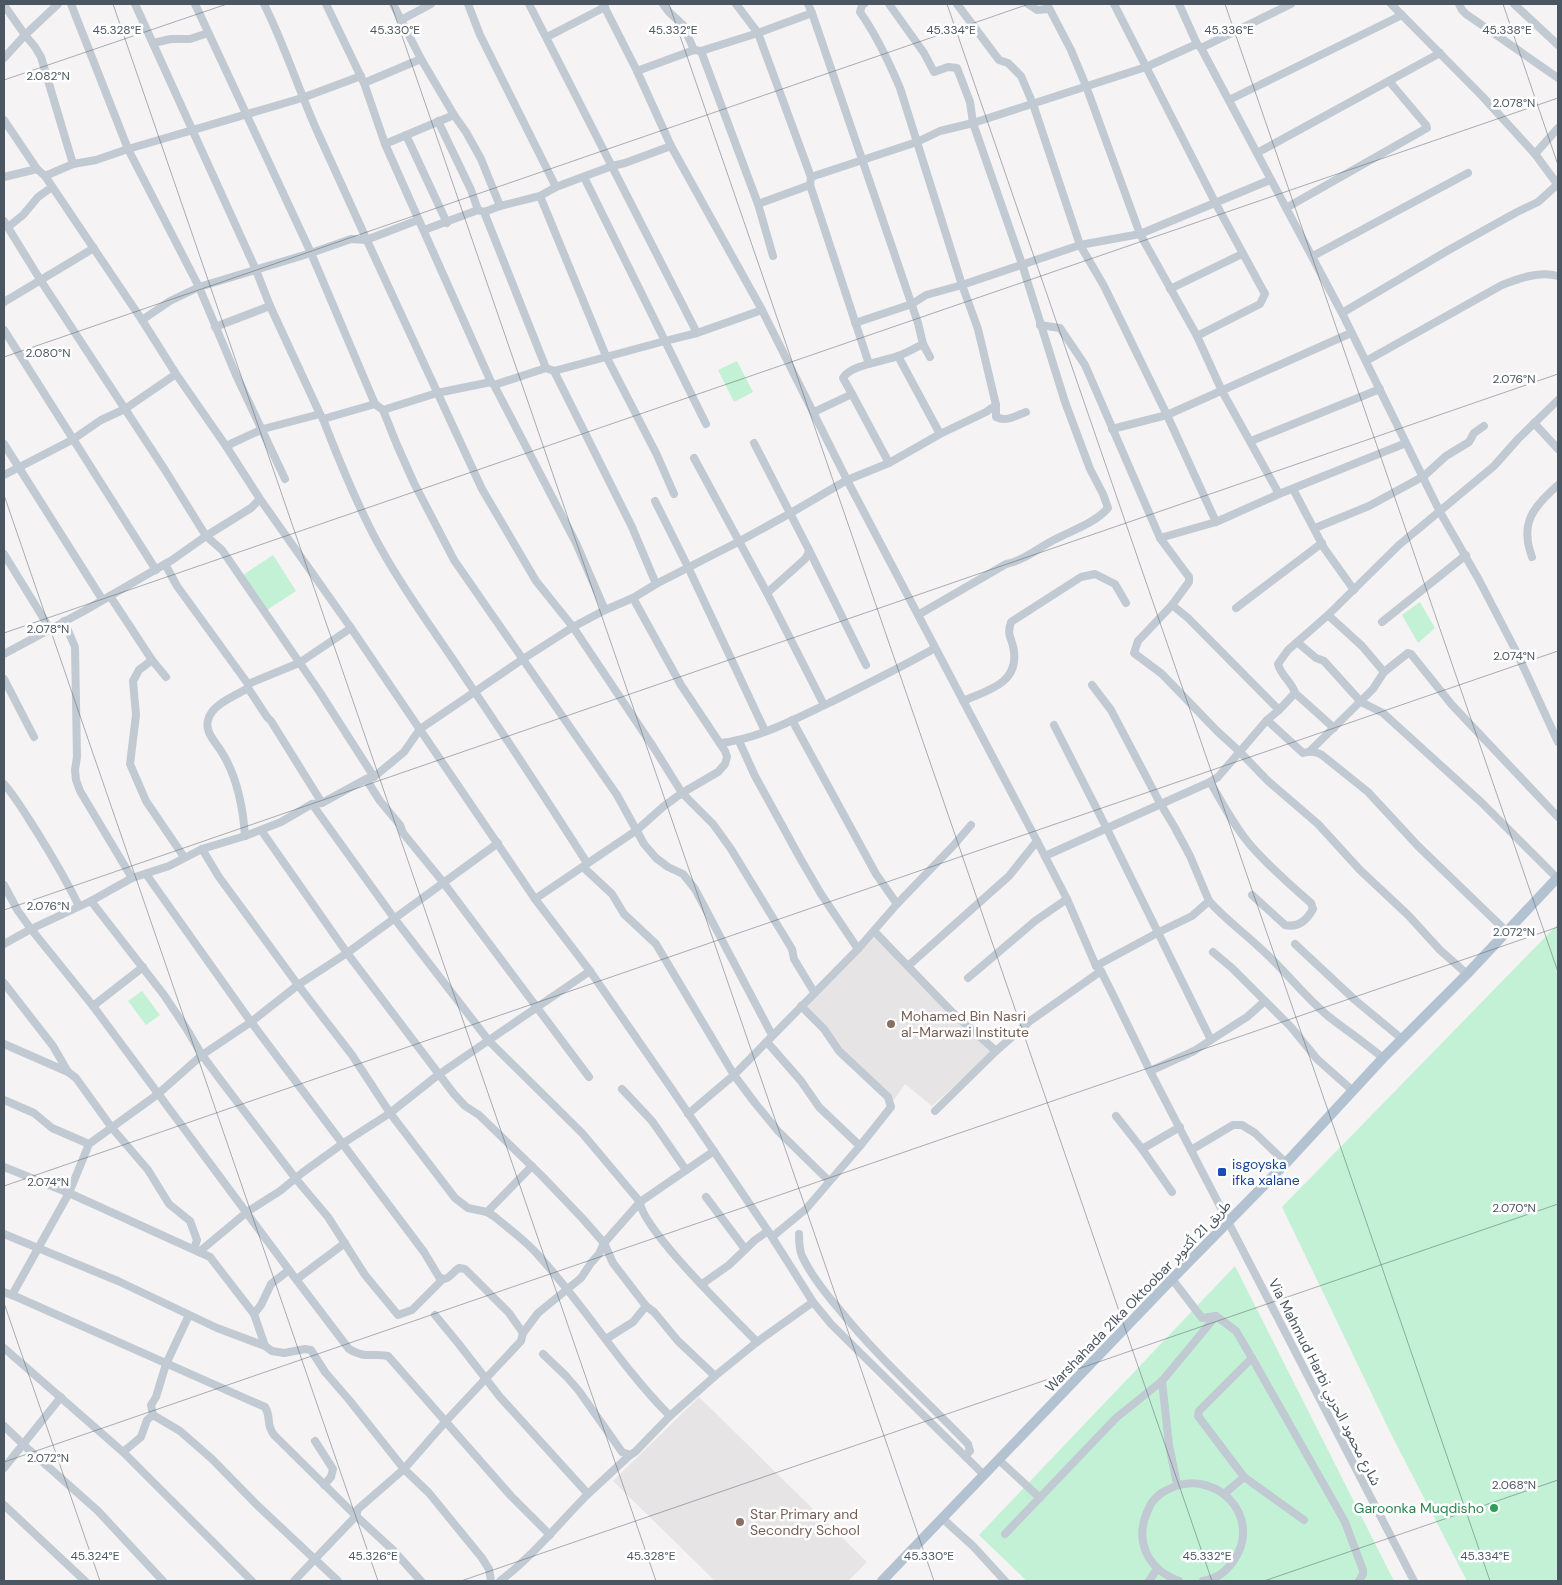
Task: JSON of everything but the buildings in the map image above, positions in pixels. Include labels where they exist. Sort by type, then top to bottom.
[{"type":"main road","name":"Warshahada 21ka Oktoobar طريق 21 أكتوبر","points":[[882,1581],[1172,1279],[1286,1164],[1383,1058],[1467,974],[1558,877]]},
{"type":"street","points":[[4,58],[58,4]]},
{"type":"street","points":[[72,4],[128,148],[199,287],[215,327],[285,479]]},
{"type":"street","points":[[135,4],[374,535],[427,621],[538,784],[585,865],[612,894],[624,914],[656,944],[734,1075],[755,1104],[778,1131],[829,1181]]},
{"type":"street","points":[[195,4],[312,253],[375,404],[383,410],[396,446],[454,560],[617,795],[644,844],[656,858],[668,867],[683,874],[695,889],[770,1038],[819,1107],[860,1146]]},
{"type":"street","points":[[264,4],[273,22],[302,98],[482,489],[536,581],[573,627],[682,793],[713,824],[731,849],[792,949],[794,958],[814,992]]},
{"type":"street","points":[[326,4],[362,80],[385,144],[492,383],[576,543],[605,610]]},
{"type":"street","points":[[393,4],[422,59],[481,159],[500,206]]},
{"type":"street","points":[[400,20],[428,4]]},
{"type":"street","points":[[468,4],[480,35],[556,187]]},
{"type":"street","points":[[529,4],[696,333]]},
{"type":"street","points":[[663,4],[683,25],[698,50],[758,204],[773,256]]},
{"type":"street","points":[[736,4],[758,33],[810,181],[869,364]]},
{"type":"street","points":[[808,4],[930,357]]},
{"type":"street","points":[[864,4],[860,12],[888,60],[900,88],[962,285],[978,329],[996,405],[996,417],[1002,420],[1009,419],[1026,412]]},
{"type":"street","points":[[889,4],[924,53],[934,72],[948,67],[957,68],[970,102],[973,123],[1022,264],[1065,402],[1090,469],[1108,508],[1104,513],[1091,521],[1016,562],[1006,564],[918,615]]},
{"type":"street","points":[[957,4],[999,60],[1008,63],[1021,76],[1033,104],[1080,245],[1104,286],[1167,415],[1216,522]]},
{"type":"street","points":[[1028,4],[1037,10],[1048,6],[1071,50],[1140,234],[1197,336],[1222,391],[1279,494]]},
{"type":"street","points":[[1114,4],[1264,294],[1260,304],[1197,336]]},
{"type":"street","points":[[1179,4],[1199,46],[1270,180],[1313,256],[1424,476],[1440,512],[1466,555],[1517,653],[1558,742]]},
{"type":"street","points":[[758,204],[810,181],[917,142],[940,131],[973,123],[1146,66],[1199,46],[1292,4]]},
{"type":"street","points":[[1342,313],[1447,251],[1538,202],[1558,184],[1535,154],[1391,4]]},
{"type":"street","points":[[1459,4],[1466,14],[1558,78]]},
{"type":"street","points":[[1514,4],[1558,45]]},
{"type":"street","points":[[4,5],[41,57],[73,164]]},
{"type":"street","points":[[546,37],[604,5]]},
{"type":"street","name":"Via Mahmud Harbi شارع محمود الحربي","points":[[604,5],[671,146],[762,310],[847,480],[1037,841],[1150,1071],[1414,1581]]},
{"type":"street","points":[[637,71],[698,50],[758,33],[812,13]]},
{"type":"street","points":[[1229,100],[1402,14]]},
{"type":"street","points":[[153,44],[171,39],[190,39],[208,33]]},
{"type":"street","points":[[1257,153],[1440,53]]},
{"type":"street","points":[[45,176],[73,164],[96,160],[128,148],[246,115],[362,80],[422,59]]},
{"type":"street","points":[[1286,208],[1427,128],[1421,118],[1389,81]]},
{"type":"street","points":[[385,144],[454,114]]},
{"type":"street","points":[[4,120],[37,169],[45,176],[260,499],[351,628],[535,899],[590,971],[714,1151],[813,1302],[831,1324],[984,1475]]},
{"type":"street","points":[[438,121],[472,190],[546,368]]},
{"type":"street","points":[[1535,154],[1558,128]]},
{"type":"street","points":[[406,135],[447,223]]},
{"type":"street","points":[[424,230],[481,211],[540,196],[556,187],[671,146]]},
{"type":"street","points":[[4,177],[37,169]]},
{"type":"street","points":[[1313,256],[1468,173]]},
{"type":"street","points":[[584,177],[706,424]]},
{"type":"street","points":[[855,324],[912,304],[926,295],[962,285],[1080,245],[1140,234],[1270,180]]},
{"type":"street","points":[[52,187],[38,197],[23,215],[6,224],[206,536],[222,550],[319,691],[370,778],[380,801],[400,824],[403,833],[443,882],[589,1077]]},
{"type":"street","points":[[540,196],[606,356],[657,455],[674,494]]},
{"type":"street","points":[[142,320],[170,301],[199,287],[312,253],[351,239],[366,240],[418,220]]},
{"type":"street","points":[[4,302],[94,248]]},
{"type":"street","points":[[1170,289],[1242,254]]},
{"type":"street","points":[[1366,361],[1519,278],[1541,274],[1558,276]]},
{"type":"street","points":[[215,327],[270,306]]},
{"type":"street","points":[[383,410],[437,393],[492,383],[546,368],[554,371],[696,333],[762,310]]},
{"type":"street","points":[[1040,325],[1060,328],[1085,366],[1160,538],[1190,579],[1172,605],[1138,641],[1134,653],[1162,674],[1268,781],[1318,824],[1360,870],[1408,915],[1440,950],[1467,974]]},
{"type":"street","points":[[4,330],[156,570]]},
{"type":"street","points":[[1112,429],[1167,415],[1351,333]]},
{"type":"street","points":[[889,463],[844,376],[860,367],[898,356],[924,344]]},
{"type":"street","points":[[898,356],[940,434]]},
{"type":"street","points":[[554,371],[632,527],[656,584]]},
{"type":"street","points":[[4,474],[72,440],[101,420],[125,409],[176,374]]},
{"type":"street","points":[[1251,441],[1380,389]]},
{"type":"street","points":[[814,412],[852,394]]},
{"type":"street","points":[[1334,728],[1295,693],[1293,686],[1280,672],[1278,664],[1288,650],[1328,615],[1399,545],[1494,466],[1518,439],[1558,400]]},
{"type":"street","points":[[226,446],[262,429],[375,404]]},
{"type":"street","points":[[4,944],[91,901],[132,878],[169,866],[202,849],[245,836],[281,822],[312,804],[322,803],[370,778],[404,752],[420,729],[474,691],[573,627],[633,598],[656,584],[738,542],[847,480],[889,463],[996,405]]},
{"type":"street","points":[[1534,423],[1558,449]]},
{"type":"street","points":[[1315,528],[1369,506],[1424,476],[1446,456],[1469,442],[1474,433],[1484,426]]},
{"type":"street","points":[[754,443],[866,666]]},
{"type":"street","points":[[1160,538],[1216,522],[1279,494],[1406,443]]},
{"type":"street","points":[[4,444],[106,598],[166,677]]},
{"type":"street","points":[[694,458],[767,593],[824,705]]},
{"type":"street","points":[[1532,557],[1528,540],[1530,517],[1558,484]]},
{"type":"street","points":[[1293,489],[1322,543],[1354,590]]},
{"type":"street","points":[[4,654],[156,570],[243,513],[260,499]]},
{"type":"street","points":[[654,501],[688,567],[765,731]]},
{"type":"street","points":[[1236,608],[1322,543]]},
{"type":"street","points":[[767,593],[805,559],[809,550]]},
{"type":"street","points":[[4,554],[50,629]]},
{"type":"street","points":[[1382,622],[1466,555]]},
{"type":"street","points":[[164,564],[177,586],[248,686],[322,803]]},
{"type":"street","points":[[963,701],[1006,681],[1013,668],[1014,652],[1008,632],[1011,622],[1081,577],[1095,574],[1115,584],[1126,603]]},
{"type":"street","points":[[535,899],[636,830],[682,793],[718,772],[725,764],[727,757],[725,751],[681,685],[633,598]]},
{"type":"street","points":[[1172,605],[1188,618],[1279,710]]},
{"type":"street","points":[[1328,615],[1362,646],[1384,672]]},
{"type":"street","points":[[64,621],[75,647],[76,780],[88,807],[132,878]]},
{"type":"street","points":[[245,836],[244,815],[234,777],[221,752],[209,736],[208,719],[214,708],[248,686],[299,663],[351,628]]},
{"type":"street","points":[[1297,642],[1316,658],[1324,660],[1361,702],[1382,713],[1481,802],[1558,877]]},
{"type":"street","points":[[720,743],[739,741],[792,720],[897,669],[935,648]]},
{"type":"street","points":[[1267,720],[1300,751],[1304,753],[1310,751],[1361,702],[1373,689],[1384,672],[1408,653],[1412,654],[1452,705],[1558,817]]},
{"type":"street","points":[[152,660],[139,670],[133,681],[136,714],[130,764],[146,801],[184,857]]},
{"type":"street","points":[[4,679],[34,737]]},
{"type":"street","points":[[1092,685],[1111,710],[1190,856],[1210,901],[1233,925],[1261,948],[1289,979],[1328,1016],[1383,1058]]},
{"type":"street","points":[[1044,856],[1218,777],[1267,720],[1295,693]]},
{"type":"street","points":[[792,720],[876,874],[897,904]]},
{"type":"street","points":[[1054,725],[1211,1040]]},
{"type":"street","points":[[739,741],[755,776],[804,865],[858,949]]},
{"type":"street","points":[[1310,751],[1322,754],[1368,792],[1418,846],[1506,931]]},
{"type":"street","points":[[1210,782],[1251,846],[1281,877],[1311,903],[1313,909],[1300,924],[1292,927],[1285,925],[1252,895]]},
{"type":"street","points":[[4,784],[16,797],[56,861],[79,906]]},
{"type":"street","points":[[312,804],[394,918],[488,1041],[582,1133],[640,1202],[640,1208],[668,1248],[757,1342]]},
{"type":"street","points":[[688,1114],[734,1075],[858,949],[897,904],[954,846],[971,825]]},
{"type":"street","points":[[261,830],[347,953],[438,1075],[465,1106],[479,1115],[583,1219],[604,1243],[613,1263],[646,1306],[654,1312],[678,1341],[715,1376]]},
{"type":"street","points":[[908,966],[1009,876],[1037,841]]},
{"type":"street","points":[[12,1295],[39,1250],[69,1193],[89,1144],[158,1094],[202,1055],[251,1022],[298,986],[347,953],[498,843]]},
{"type":"street","points":[[202,849],[219,877],[298,986],[352,1055],[390,1113],[455,1198],[468,1208],[487,1212],[538,1254],[647,1393],[670,1416]]},
{"type":"street","points":[[146,874],[251,1022],[424,1252],[442,1279]]},
{"type":"street","points":[[4,885],[18,911],[31,929],[93,1006],[349,1348],[359,1355],[388,1356],[511,1496],[550,1535]]},
{"type":"street","points":[[968,978],[1035,921],[1067,899]]},
{"type":"street","points":[[91,901],[143,967],[186,1028],[202,1055],[296,1179],[328,1217],[365,1275],[398,1315],[412,1310],[442,1279],[446,1279],[459,1268],[465,1269],[509,1313],[523,1333]]},
{"type":"street","points":[[935,1111],[996,1051],[1030,1021],[1099,969],[1158,932],[1192,916],[1210,901]]},
{"type":"street","points":[[874,931],[952,1012],[996,1051]]},
{"type":"street","points":[[1295,944],[1355,1000],[1402,1039]]},
{"type":"street","points":[[1213,952],[1232,968],[1291,1027],[1317,1059],[1352,1091]]},
{"type":"street","points":[[93,1006],[143,967]]},
{"type":"street","points":[[197,1250],[246,1212],[280,1191],[342,1144],[390,1113],[438,1075],[590,971]]},
{"type":"street","points":[[4,983],[53,1046],[68,1072]]},
{"type":"street","points":[[1150,1071],[1194,1051],[1247,1017],[1265,1001]]},
{"type":"street","points":[[702,1284],[729,1265],[745,1249],[806,1209],[891,1107],[888,1097],[839,1051],[824,1029],[801,1006]]},
{"type":"street","points":[[4,1044],[68,1072],[76,1078],[112,1128],[148,1170],[169,1204],[190,1221],[197,1240],[197,1250]]},
{"type":"street","points":[[622,1089],[652,1121],[686,1170]]},
{"type":"street","points":[[4,1100],[34,1114],[52,1128],[89,1144]]},
{"type":"street","points":[[1116,1116],[1172,1192]]},
{"type":"street","points":[[1191,1150],[1233,1125],[1242,1125],[1255,1134],[1286,1164]]},
{"type":"street","points":[[1142,1149],[1180,1127]]},
{"type":"street","points":[[294,1581],[356,1516],[358,1509],[404,1469],[521,1341],[523,1333],[538,1313],[581,1278],[591,1262],[599,1254],[604,1243],[640,1202],[714,1151]]},
{"type":"street","points":[[487,1212],[532,1166]]},
{"type":"street","points":[[4,1167],[69,1193],[210,1257],[254,1314],[265,1346]]},
{"type":"street","points":[[706,1197],[745,1249]]},
{"type":"street","points":[[4,1234],[118,1281],[216,1328],[265,1346],[272,1351],[284,1353],[305,1349],[311,1350],[325,1372],[350,1400],[404,1469],[429,1493],[482,1558],[489,1569],[492,1581]]},
{"type":"street","points":[[799,1234],[802,1256],[822,1288],[849,1322],[885,1361],[968,1444],[970,1451],[965,1456]]},
{"type":"street","points":[[297,1280],[345,1243]]},
{"type":"street","points":[[254,1314],[261,1305],[271,1284],[289,1270]]},
{"type":"street","points":[[1172,1279],[1202,1318],[1216,1316],[1236,1331],[1345,1522],[1363,1570],[1359,1581]]},
{"type":"street","points":[[4,1292],[265,1407],[270,1429],[274,1435],[324,1486],[393,1550],[421,1581]]},
{"type":"street","points":[[500,1581],[521,1565],[588,1494],[635,1452],[670,1416],[757,1342],[813,1302]]},
{"type":"street","points":[[606,1339],[633,1322],[646,1306]]},
{"type":"street","points":[[153,1416],[151,1405],[156,1397],[166,1364],[189,1315]]},
{"type":"street","points":[[435,1315],[500,1397],[588,1494]]},
{"type":"street","points":[[1005,1534],[1116,1418],[1162,1381],[1216,1316]]},
{"type":"street","points":[[4,1348],[123,1452],[252,1581]]},
{"type":"street","points":[[543,1354],[579,1391],[622,1452],[630,1456]]},
{"type":"street","points":[[1252,1358],[1199,1410],[1199,1418],[1244,1478],[1304,1520]]},
{"type":"street","points":[[1162,1381],[1169,1444],[1177,1484]]},
{"type":"street","points":[[4,1468],[61,1397]]},
{"type":"street","points":[[123,1452],[141,1437],[147,1420],[153,1416]]},
{"type":"street","points":[[153,1416],[180,1431],[198,1446],[314,1560],[338,1581]]},
{"type":"street","points":[[4,1426],[98,1511],[163,1581]]},
{"type":"street","points":[[314,1441],[333,1469],[331,1478],[324,1486]]},
{"type":"street","points":[[999,1460],[1040,1498]]},
{"type":"street","points":[[1224,1494],[1244,1478]]},
{"type":"street","points":[[1179,1581],[1168,1577],[1157,1569],[1147,1555],[1142,1538],[1143,1521],[1150,1505],[1162,1492],[1177,1484],[1194,1482],[1210,1485],[1224,1494],[1234,1504],[1240,1515],[1243,1529],[1238,1555],[1230,1566],[1220,1575],[1203,1581]]},
{"type":"street","points":[[4,1505],[85,1581]]},
{"type":"street","points":[[943,1518],[973,1546],[1005,1581]]},
{"type":"street","points":[[1149,1581],[1157,1569]]},
{"type":"shaded area","name":"Mohamed Bin Nasri al-Marwazi Institute","points":[[874,936],[955,1018],[993,1051],[932,1106],[905,1084],[894,1100],[835,1042],[804,1007]]},
{"type":"shaded area","name":"Star Primary and Secondry School","points":[[699,1397],[867,1562],[848,1581],[715,1581],[613,1481]]},
{"type":"green space","points":[[737,361],[753,392],[734,402],[718,370]]},
{"type":"green space","points":[[273,555],[296,591],[267,610],[243,575]]},
{"type":"green space","points":[[1420,602],[1435,628],[1418,643],[1402,615]]},
{"type":"green space","points":[[1558,924],[1558,1581],[1467,1581],[1391,1434],[1282,1207]]},
{"type":"green space","points":[[142,991],[160,1015],[146,1025],[128,1001]]},
{"type":"green space","points":[[1235,1266],[1394,1581],[1027,1581],[979,1535]]},
{"type":"place","name":"Mohamed Bin Nasri al-Marwazi Institute","points":[[891,1024]]},
{"type":"place","name":"isgoyska ifka xalane","points":[[1222,1172]]},
{"type":"place","name":"Garoonka Muqdisho","points":[[1494,1508]]},
{"type":"place","name":"Star Primary and Secondry School","points":[[740,1522]]}]
